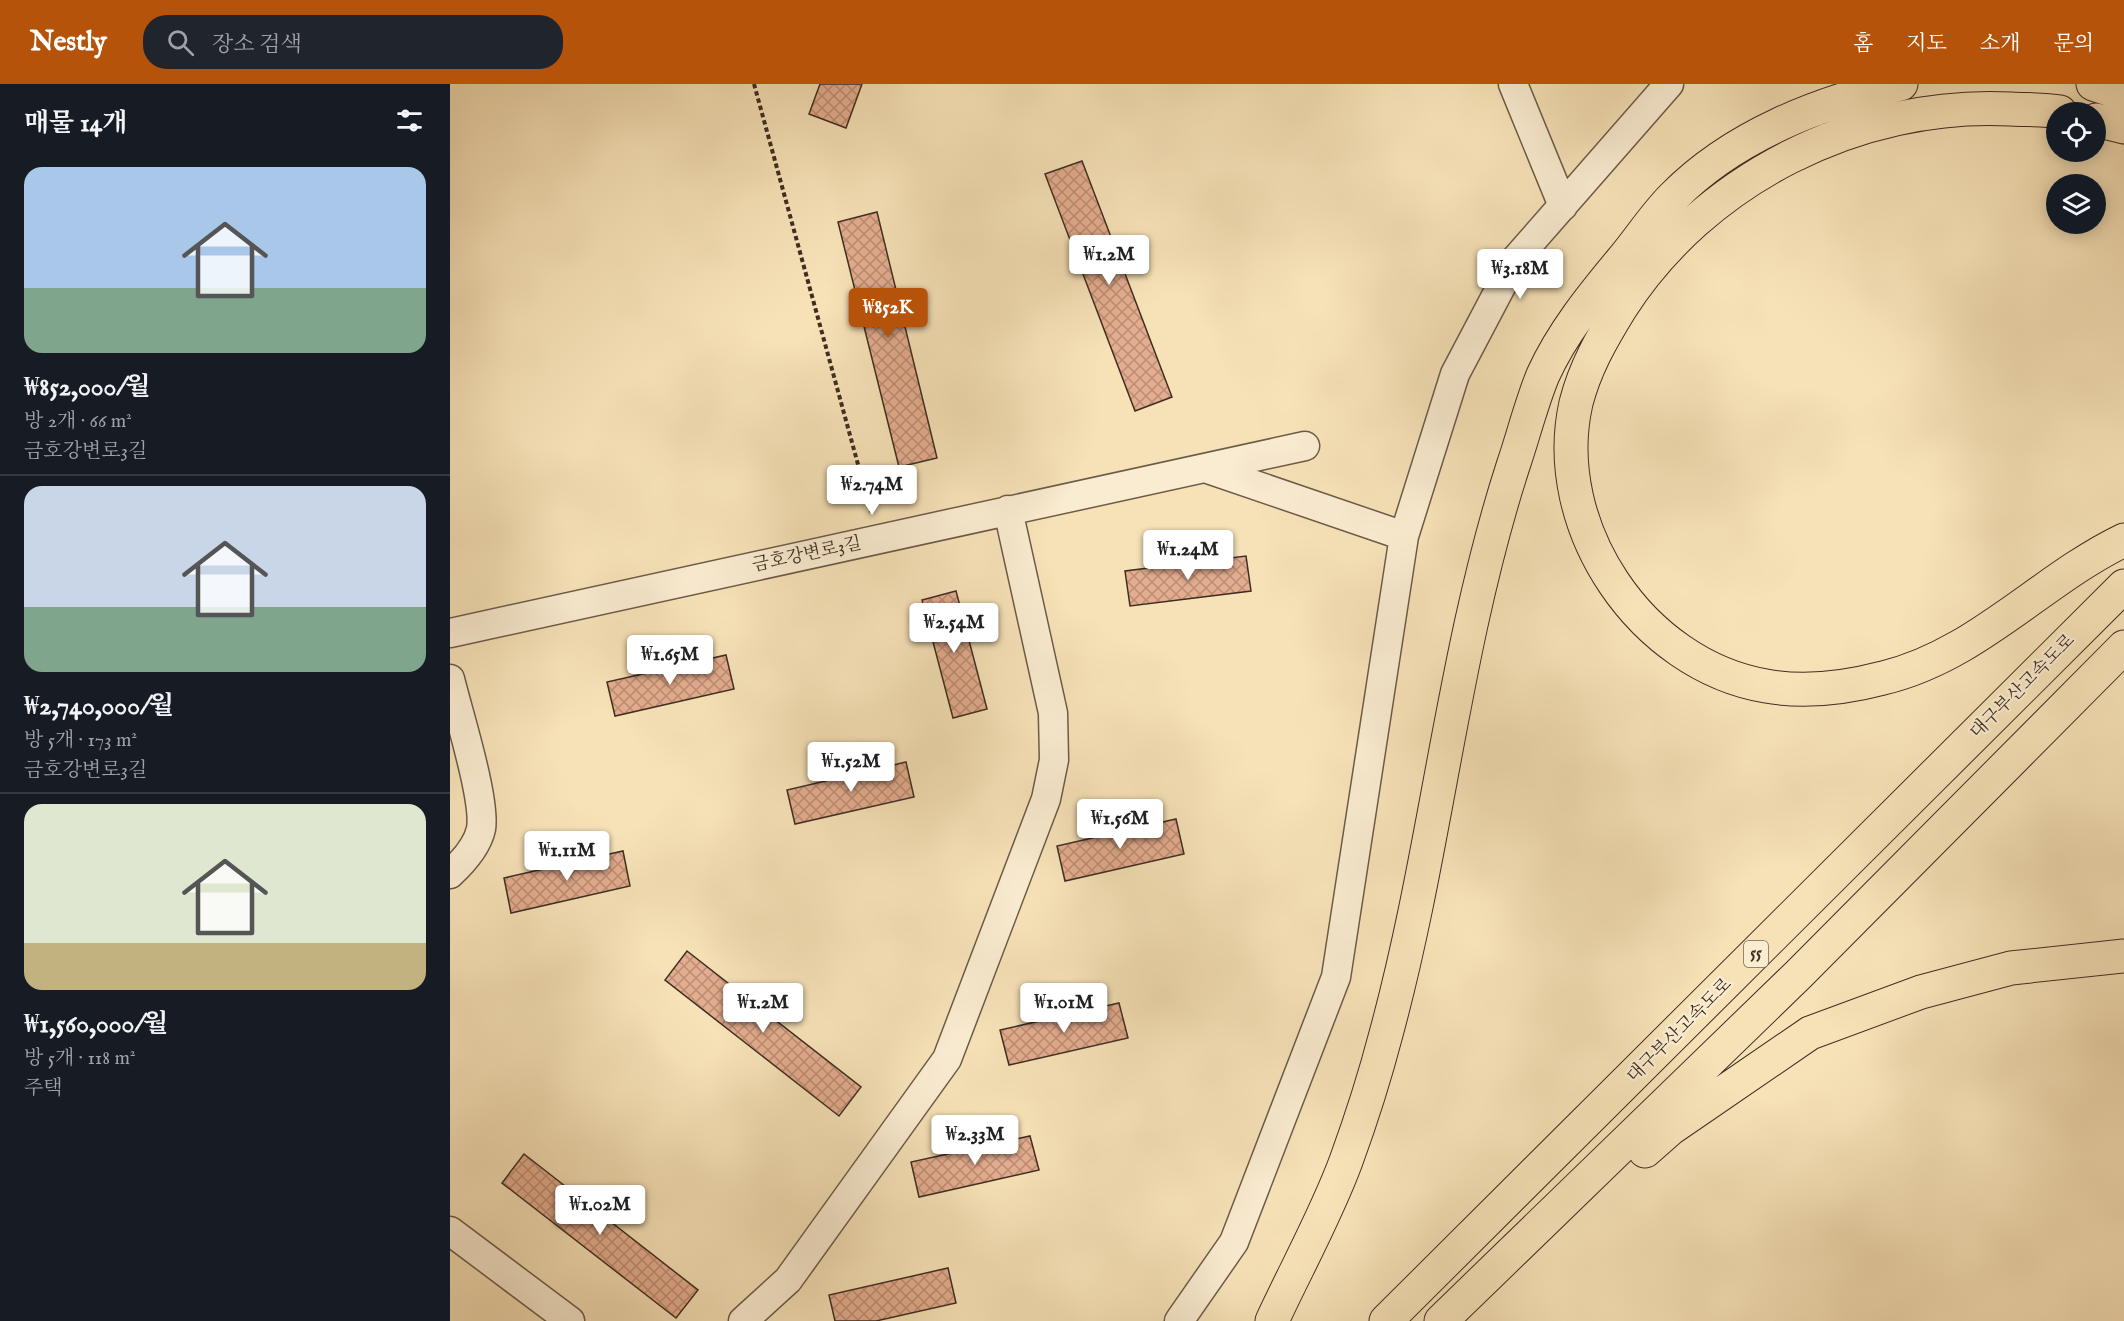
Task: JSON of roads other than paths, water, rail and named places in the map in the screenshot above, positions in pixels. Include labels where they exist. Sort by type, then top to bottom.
[{"type":"highway","points":[[1272,1321],[1346,1163],[1386,1035],[1429,847],[1470,628],[1490,543],[1548,367],[1576,319],[1673,197],[1714,163],[1769,130],[1810,110],[1861,93],[1901,84]]},
{"type":"highway","points":[[2093,84],[2124,94]]},
{"type":"highway","points":[[2046,111],[1977,107],[1905,115],[1854,130],[1775,164],[1719,200],[1676,237],[1632,291],[1593,353],[1575,408],[1572,462],[1581,514],[1593,544],[1609,574],[1639,615],[1662,639],[1681,652],[1732,676],[1764,686],[1798,689],[1840,687],[1887,678],[1938,658],[2009,617],[2092,555],[2124,540]]},
{"type":"highway","points":[[2106,122],[2124,127]]},
{"type":"highway","name":"대구부산고속도로","points":[[1386,1321],[2124,586]]},
{"type":"highway","name":"55","points":[[1441,1321],[1798,975],[2124,647]]},
{"type":"highway","points":[[1449,1321],[1670,1129],[1810,1034],[1921,993],[2011,968],[2124,956]]},
{"type":"street","points":[[1513,84],[1563,206]]},
{"type":"street","points":[[1179,1321],[1234,1242],[1336,977],[1404,536],[1455,374],[1515,260],[1669,84]]},
{"type":"street","name":"금호강변로3길","points":[[450,633],[1305,446]]},
{"type":"street","points":[[1205,468],[1404,536]]},
{"type":"street","points":[[743,1321],[788,1280],[947,1059],[1046,799],[1054,760],[1053,713],[1008,510]]},
{"type":"street","points":[[450,679],[479,796],[481,829],[468,856],[450,874]]},
{"type":"street","points":[[450,1232],[570,1321]]}]
